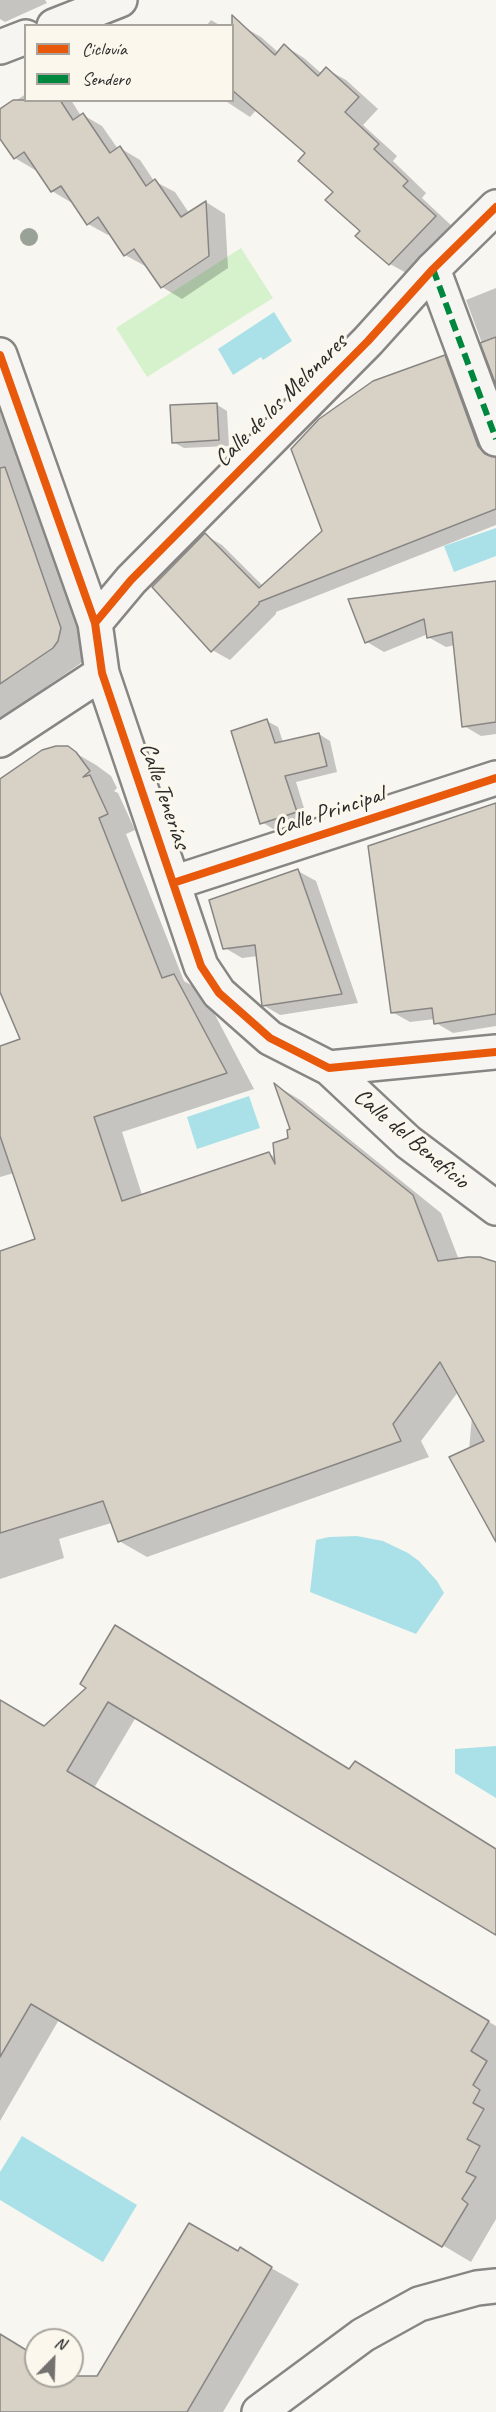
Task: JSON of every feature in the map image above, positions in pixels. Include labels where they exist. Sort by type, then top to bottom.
[{"type":"street","points":[[59,24],[120,0]]},
{"type":"street","points":[[0,47],[24,38]]},
{"type":"street","name":"Calle de los Melonares","points":[[95,623],[131,580],[496,207]]},
{"type":"street","points":[[433,269],[496,439]]},
{"type":"street","name":"Calle Tenerías","points":[[0,355],[95,623],[102,673],[201,966],[219,993],[270,1038],[329,1068]]},
{"type":"street","points":[[0,740],[102,673]]},
{"type":"street","name":"Calle Principal","points":[[173,883],[496,778]]},
{"type":"street","points":[[329,1068],[496,1052]]},
{"type":"street","name":"Calle del Beneficio","points":[[329,1068],[408,1142],[496,1208]]},
{"type":"street","points":[[259,2412],[363,2335],[419,2304],[477,2288],[496,2286]]},
{"type":"green space","points":[[241,248],[273,298],[147,377],[116,328]]},
{"type":"water","points":[[274,312],[292,341],[263,360],[261,357],[233,375],[218,349]]},
{"type":"water","points":[[496,528],[496,556],[454,572],[444,546]]},
{"type":"water","points":[[249,1096],[260,1128],[197,1149],[187,1117]]},
{"type":"water","points":[[357,1536],[383,1541],[408,1553],[419,1561],[437,1581],[444,1593],[416,1634],[310,1592],[316,1540]]},
{"type":"water","points":[[496,1746],[496,1798],[455,1773],[455,1749]]},
{"type":"water","points":[[22,2136],[137,2205],[103,2262],[0,2200],[0,2172]]},
{"type":"building","points":[[232,15],[275,55],[284,44],[318,76],[326,67],[359,97],[345,112],[379,144],[374,149],[408,181],[403,186],[436,216],[389,265],[355,236],[360,231],[325,200],[333,192],[298,161],[305,153],[234,92],[234,24],[232,24]]},
{"type":"building","points":[[13,100],[24,100],[24,102],[61,102],[73,120],[83,113],[110,153],[120,146],[146,186],[155,179],[181,217],[206,201],[209,256],[161,288],[134,249],[124,256],[98,217],[87,225],[61,186],[51,192],[24,152],[14,159],[0,139],[0,109]]},
{"type":"building","points":[[496,337],[496,385],[480,343]]},
{"type":"building","points":[[445,355],[478,446],[485,454],[496,457],[496,509],[259,602],[211,652],[152,587],[205,533],[259,588],[322,531],[291,449],[319,419],[373,381]]},
{"type":"building","points":[[217,403],[219,440],[172,443],[170,405]]},
{"type":"building","points":[[5,467],[61,628],[58,641],[53,648],[0,684],[0,468]]},
{"type":"building","points":[[496,581],[496,722],[462,727],[452,632],[427,638],[424,619],[365,643],[348,599]]},
{"type":"building","points":[[267,719],[275,743],[319,733],[327,766],[285,776],[297,812],[260,824],[231,731]]},
{"type":"building","points":[[56,746],[68,746],[76,752],[90,771],[83,777],[90,775],[108,814],[99,818],[162,978],[174,974],[227,1073],[94,1117],[122,1201],[269,1152],[275,1164],[273,1143],[288,1138],[287,1130],[290,1129],[274,1083],[413,1195],[438,1261],[480,1257],[496,1262],[496,1542],[449,1457],[484,1441],[440,1362],[393,1424],[401,1441],[118,1542],[103,1501],[0,1533],[0,1251],[35,1239],[0,1136],[0,1046],[20,1039],[0,992],[0,779],[42,750]]},
{"type":"building","points":[[496,803],[496,1014],[434,1024],[432,1008],[391,1013],[368,846]]},
{"type":"building","points":[[298,869],[342,994],[262,1006],[255,945],[223,949],[209,900]]},
{"type":"building","points":[[115,1625],[349,1769],[355,1761],[496,1849],[496,1935],[108,1702],[67,1771],[489,2021],[471,2051],[487,2061],[473,2085],[480,2090],[473,2103],[484,2109],[467,2139],[480,2146],[466,2172],[476,2177],[462,2199],[468,2204],[442,2247],[31,2004],[0,2057],[0,1700],[44,1726],[86,1688],[80,1684]]},
{"type":"building","points":[[189,2223],[238,2251],[240,2247],[272,2267],[187,2412],[0,2412],[0,2334],[24,2349],[24,2388],[84,2388],[84,2376],[97,2376]]},
{"type":"marked path","points":[[433,269],[496,439]]},
{"type":"cycle path","points":[[95,623],[131,580],[368,341],[433,269],[496,207]]},
{"type":"cycle path","points":[[0,355],[95,623],[102,673],[201,966],[219,993],[270,1038],[329,1068],[496,1052]]},
{"type":"cycle path","points":[[173,883],[496,778]]}]
